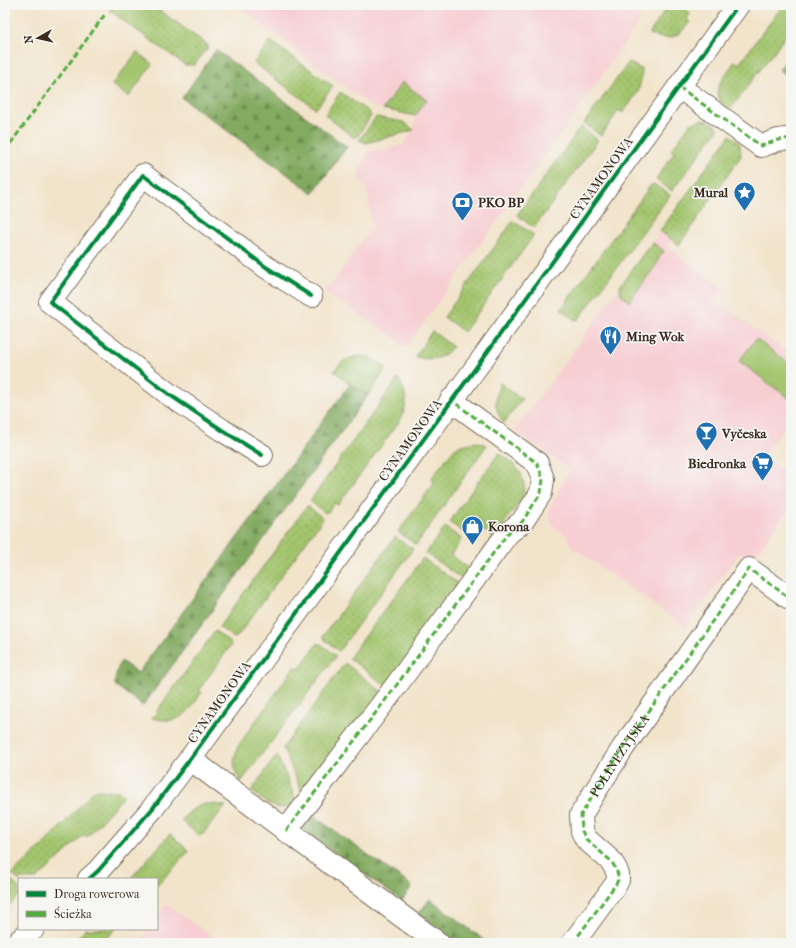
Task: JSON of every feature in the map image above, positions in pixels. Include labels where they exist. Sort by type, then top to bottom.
[{"type":"street","name":"CYNAMONOWA","points":[[90,878],[153,808],[190,759],[738,5]]},
{"type":"street","points":[[679,86],[761,146],[778,140],[791,138]]},
{"type":"street","points":[[262,455],[170,395],[50,302],[143,175],[266,267],[310,296]]},
{"type":"street","points":[[286,831],[390,694],[508,533],[522,522],[541,493],[543,479],[537,463],[452,400]]},
{"type":"street","name":"POLINEZYJSKA","points":[[573,943],[618,880],[616,869],[611,862],[586,839],[582,831],[581,815],[622,748],[749,568],[791,599]]},
{"type":"street","points":[[190,759],[438,943]]},
{"type":"street","points":[[17,943],[31,930]]},
{"type":"shaded area","points":[[236,5],[645,5],[636,17],[641,19],[591,91],[407,346],[401,346],[398,340],[325,293],[372,227],[367,190],[359,179],[359,169],[369,152],[403,145],[414,130],[415,116],[372,107]]},
{"type":"shaded area","points":[[660,231],[673,239],[668,246],[679,253],[677,255],[724,289],[716,301],[787,352],[791,347],[791,418],[763,456],[791,477],[791,505],[751,561],[740,553],[685,628],[572,547],[566,535],[552,525],[549,516],[550,506],[570,470],[515,431]]},
{"type":"shaded area","points":[[166,904],[215,938],[211,943],[139,943],[148,930],[158,930],[158,916]]},
{"type":"green space","points":[[110,5],[152,5],[208,45],[208,48],[194,65],[185,65],[110,11]]},
{"type":"green space","points":[[669,5],[686,9],[690,14],[687,19],[690,22],[682,31],[674,36],[661,38],[649,34]]},
{"type":"green space","points":[[783,5],[791,5],[791,29],[729,111],[722,106],[717,93],[719,84],[735,61],[739,64]]},
{"type":"green space","points":[[270,41],[333,86],[316,109],[254,63]]},
{"type":"green space","points":[[216,50],[347,147],[313,193],[182,98]]},
{"type":"green space","points":[[137,52],[152,64],[129,97],[112,85]]},
{"type":"green space","points":[[791,53],[791,79],[779,70]]},
{"type":"green space","points":[[629,62],[642,70],[638,92],[623,113],[619,110],[601,136],[584,123]]},
{"type":"green space","points":[[402,82],[427,100],[415,116],[383,109]]},
{"type":"green space","points":[[340,92],[369,112],[371,116],[357,137],[353,137],[325,115]]},
{"type":"green space","points":[[376,117],[403,122],[414,130],[366,143],[359,140]]},
{"type":"green space","points":[[700,120],[709,121],[719,128],[672,191],[657,180],[657,177],[674,153],[671,150],[690,124]]},
{"type":"green space","points":[[581,127],[598,140],[534,228],[517,215]]},
{"type":"green space","points":[[730,135],[740,143],[741,156],[679,245],[660,231]]},
{"type":"green space","points":[[654,184],[670,195],[579,319],[575,320],[561,309],[651,185]]},
{"type":"green space","points":[[513,221],[534,235],[464,332],[444,317]]},
{"type":"green space","points":[[652,242],[664,251],[658,259],[659,261],[629,302],[621,294],[620,286]]},
{"type":"green space","points":[[432,331],[453,347],[440,357],[426,359],[415,357]]},
{"type":"green space","points":[[756,339],[791,365],[791,400],[739,361]]},
{"type":"green space","points":[[360,356],[369,357],[387,368],[368,395],[350,384],[334,371],[345,360]]},
{"type":"green space","points":[[398,378],[404,390],[406,400],[402,417],[338,505],[334,503],[329,511],[325,513],[310,501]]},
{"type":"green space","points":[[500,383],[522,399],[504,423],[498,413],[496,404]]},
{"type":"green space","points":[[350,384],[368,395],[143,706],[115,685],[116,673],[121,661],[138,673]]},
{"type":"green space","points":[[476,442],[487,445],[416,545],[398,532],[435,482],[431,479],[452,451],[461,445]]},
{"type":"green space","points":[[499,453],[508,459],[520,472],[524,482],[521,500],[463,580],[426,553],[445,527],[462,539],[451,555],[470,569],[493,537],[474,523],[466,534],[449,522]]},
{"type":"green space","points":[[307,506],[321,516],[322,520],[237,637],[234,638],[219,627]]},
{"type":"green space","points":[[395,537],[413,549],[339,651],[325,640],[323,636]]},
{"type":"green space","points":[[423,558],[460,585],[386,686],[349,658]]},
{"type":"green space","points":[[215,631],[230,642],[231,645],[199,690],[202,692],[188,712],[177,719],[162,720],[152,718]]},
{"type":"green space","points":[[317,644],[321,644],[336,656],[241,782],[236,773],[234,764],[238,746],[295,666],[299,669]]},
{"type":"green space","points":[[345,663],[382,692],[303,795],[283,748]]},
{"type":"green space","points":[[277,755],[297,802],[284,808],[273,806],[251,791]]},
{"type":"green space","points":[[94,790],[119,791],[124,796],[87,837],[84,835],[38,878],[18,878],[18,880],[12,874],[54,834]]},
{"type":"green space","points":[[205,804],[226,806],[202,835],[199,835],[181,821],[192,810]]},
{"type":"green space","points":[[312,815],[412,886],[402,901],[302,830]]},
{"type":"green space","points":[[170,834],[187,849],[188,852],[158,885],[158,878],[131,878]]},
{"type":"green space","points":[[8,877],[18,887],[18,897],[5,909],[5,880]]},
{"type":"green space","points":[[430,899],[488,943],[458,943],[419,913]]},
{"type":"green space","points":[[85,930],[115,930],[102,943],[74,943]]},
{"type":"marked path","points":[[5,151],[106,13]]},
{"type":"marked path","points":[[679,87],[761,146],[778,140],[791,138]]},
{"type":"marked path","points":[[286,831],[390,694],[508,533],[522,522],[541,493],[543,479],[537,463],[451,400]]},
{"type":"marked path","points":[[573,943],[618,880],[616,869],[611,861],[586,839],[582,831],[581,815],[596,790],[623,748],[749,569],[791,599]]},
{"type":"cycle path","points":[[90,878],[153,808],[190,759],[483,358],[738,5]]},
{"type":"cycle path","points":[[262,455],[170,395],[50,302],[143,175],[266,267],[311,296]]},
{"type":"place","name":"Mural","points":[[744,212]]},
{"type":"place","name":"PKO BP","points":[[463,222]]},
{"type":"place","name":"Ming Wok","points":[[611,356]]},
{"type":"place","name":"Vyčeska","points":[[706,452]]},
{"type":"place","name":"Biedronka","points":[[762,482]]},
{"type":"place","name":"Korona","points":[[472,546]]}]
